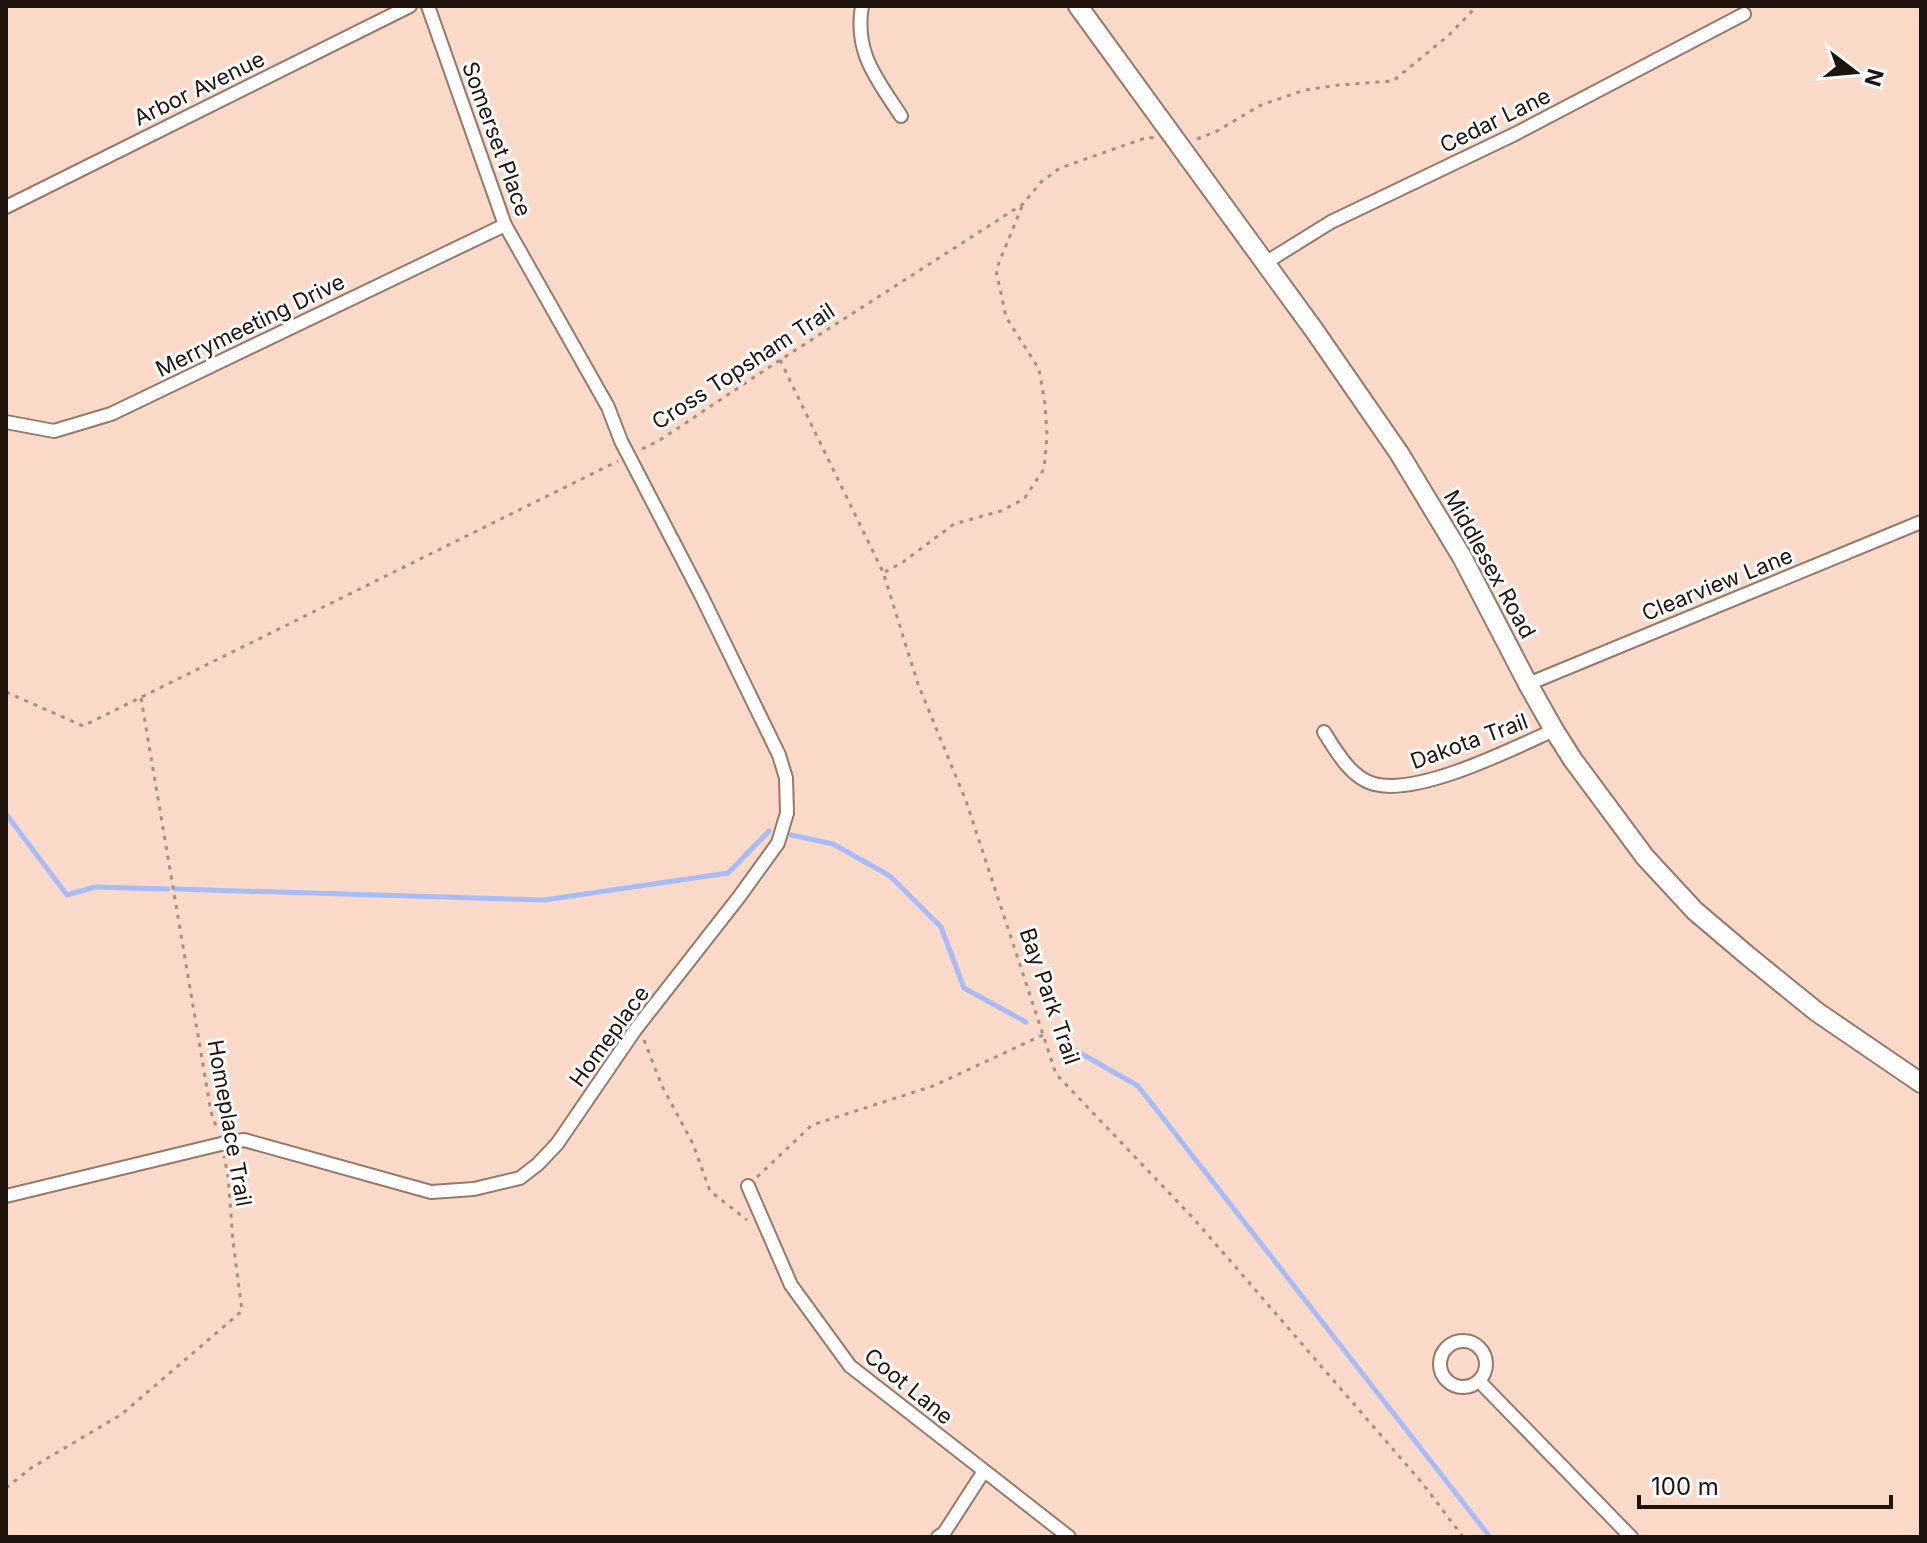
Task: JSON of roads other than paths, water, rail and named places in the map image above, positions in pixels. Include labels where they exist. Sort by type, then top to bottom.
[{"type":"main road","name":"Middlesex Road","points":[[1078,6],[1323,342],[1399,453],[1462,557],[1554,730],[1645,857],[1695,911],[1817,1012],[1921,1083]]},
{"type":"street","name":"Arbor Avenue","points":[[6,207],[410,6]]},
{"type":"street","name":"Somerset Place","points":[[428,6],[505,225],[608,407],[621,441]]},
{"type":"street","points":[[862,6],[863,51],[876,78],[901,116]]},
{"type":"street","name":"Cedar Lane","points":[[1265,263],[1331,222],[1515,134],[1744,14]]},
{"type":"street","name":"Merrymeeting Drive","points":[[6,422],[54,431],[111,414],[505,225]]},
{"type":"street","name":"Homeplace","points":[[6,1196],[244,1140],[431,1192],[474,1189],[520,1178],[557,1144],[639,1025],[778,843],[787,813],[786,778],[779,755],[621,441]]},
{"type":"street","name":"Clearview Lane","points":[[1528,684],[1921,522]]},
{"type":"street","name":"Dakota Trail","points":[[1324,732],[1346,765],[1363,779],[1374,784],[1407,785],[1431,780],[1480,762],[1554,730]]},
{"type":"street","name":"Coot Lane","points":[[748,1186],[791,1285],[850,1366],[1069,1537]]},
{"type":"street","points":[[1479,1381],[1631,1537]]},
{"type":"street","points":[[938,1537],[944,1533],[984,1471]]},
{"type":"waterway","points":[[6,814],[67,895],[95,887],[168,889]]},
{"type":"waterway","points":[[175,889],[544,900],[728,873],[769,831]]},
{"type":"waterway","points":[[791,835],[833,844],[890,876],[941,927],[964,988],[1026,1022]]},
{"type":"waterway","points":[[1061,1042],[1138,1086],[1490,1537]]}]
